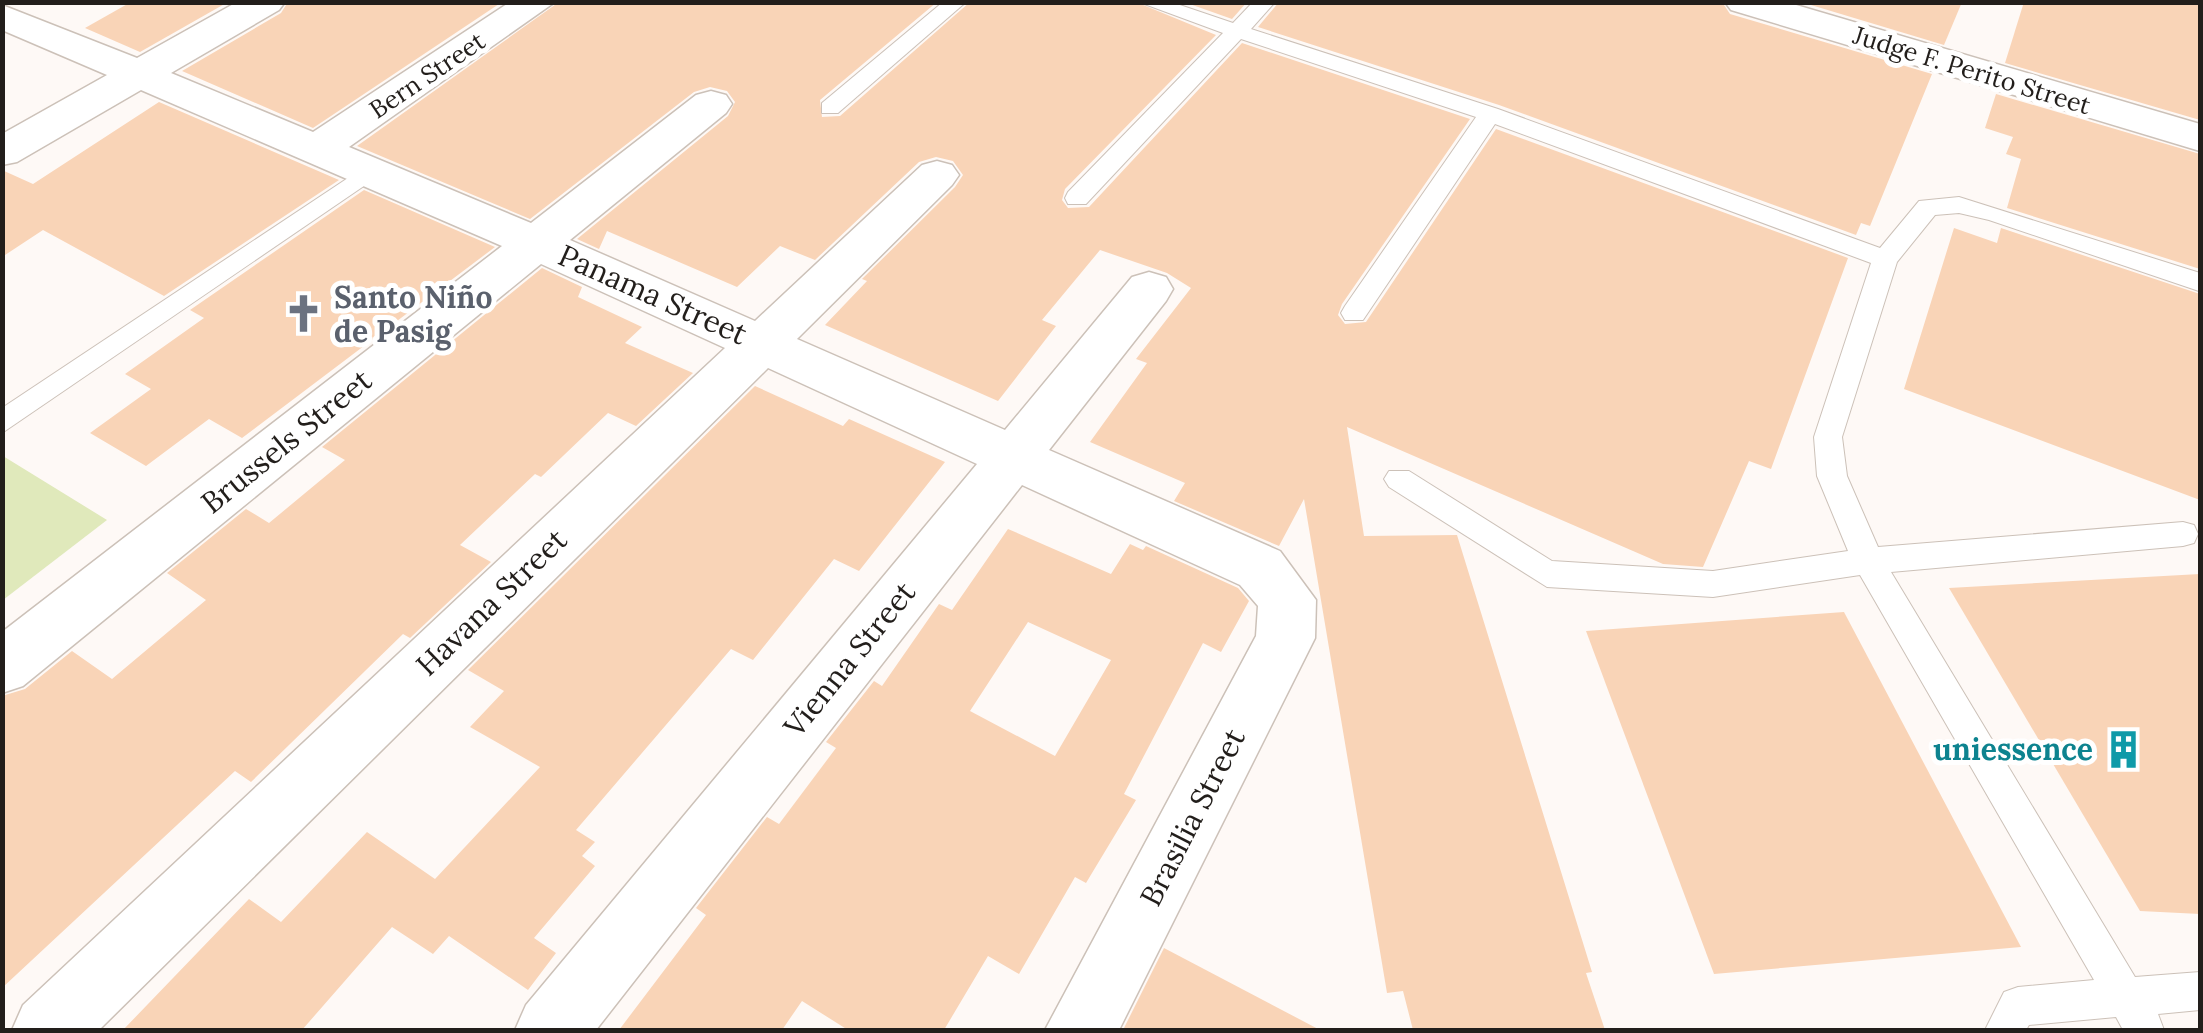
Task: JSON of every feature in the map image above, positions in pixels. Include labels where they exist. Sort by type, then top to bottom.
[{"type":"street","points":[[2,152],[266,2]]},
{"type":"street","name":"Bern Street","points":[[318,148],[536,2]]},
{"type":"street","name":"Judge F. Perito Street","points":[[1744,2],[2200,138]]},
{"type":"street","name":"Panama Street","points":[[2,16],[372,170],[1014,454],[1260,568],[1287,600]]},
{"type":"street","name":"Brussels Street","points":[[2,667],[711,104]]},
{"type":"street","name":"Havana Street","points":[[48,1030],[937,176]]},
{"type":"street","name":"Vienna Street","points":[[551,1030],[1149,289]]},
{"type":"street","name":"Brasilia Street","points":[[1081,1030],[1285,638],[1287,600]]},
{"type":"lane","points":[[830,108],[956,2]]},
{"type":"lane","points":[[1149,2],[1490,114],[1885,259]]},
{"type":"lane","points":[[1077,198],[1265,2]]},
{"type":"lane","points":[[1354,313],[1490,114]]},
{"type":"lane","points":[[3,422],[372,170]]},
{"type":"lane","points":[[2145,1030],[1868,561],[1832,476],[1828,437],[1885,259],[1928,208],[1959,205],[2199,282]]},
{"type":"lane","points":[[1399,478],[1547,574],[1713,584],[1868,561],[2183,534]]},
{"type":"lane","points":[[2004,1030],[2018,1006],[2126,994],[2200,991]]},
{"type":"green space","points":[[3,456],[107,520],[3,600]]},
{"type":"building","points":[[131,2],[228,2],[140,52],[85,28]]},
{"type":"building","points":[[288,2],[502,2],[313,128],[182,71],[281,13]]},
{"type":"building","points":[[559,2],[937,2],[820,100],[822,117],[840,116],[970,2],[1136,2],[1216,35],[1065,189],[1062,200],[1068,208],[1089,207],[1242,43],[1470,119],[1342,304],[1338,315],[1345,324],[1366,322],[1496,129],[1848,258],[1771,469],[1749,461],[1703,567],[1663,564],[1347,427],[1364,536],[1457,535],[1592,972],[1586,973],[1605,1030],[1413,1030],[1403,991],[1387,993],[1304,499],[1279,546],[1174,501],[1185,483],[1090,442],[1147,363],[1136,359],[1191,288],[1167,273],[1100,250],[1042,320],[1056,326],[998,401],[825,325],[867,281],[862,279],[955,187],[963,175],[953,161],[936,157],[919,162],[815,260],[780,246],[737,287],[607,231],[599,249],[577,239],[728,116],[735,102],[727,91],[710,87],[694,92],[530,219],[357,146]]},
{"type":"building","points":[[1184,2],[1247,2],[1232,19]]},
{"type":"building","points":[[1279,2],[1722,2],[1730,14],[1932,74],[1870,226],[1861,223],[1856,235],[1499,105],[1258,27]]},
{"type":"building","points":[[1801,2],[1962,2],[1944,45]]},
{"type":"building","points":[[2024,2],[2200,2],[2200,120],[2005,63]]},
{"type":"building","points":[[1996,94],[2200,154],[2200,269],[2007,208],[2021,159],[2006,154],[2013,137],[1985,128]]},
{"type":"building","points":[[159,102],[339,180],[164,296],[43,230],[2,257],[2,170],[33,184]]},
{"type":"building","name":"Santo Niño de Pasig","points":[[364,190],[495,247],[242,438],[209,419],[146,466],[90,433],[151,389],[125,374],[204,318],[190,310]]},
{"type":"building","points":[[1954,228],[1997,243],[2001,228],[2200,294],[2200,500],[1904,389]]},
{"type":"building","points":[[542,268],[582,287],[578,297],[642,327],[625,343],[693,373],[636,426],[608,413],[541,477],[535,474],[460,545],[491,562],[410,638],[403,634],[251,782],[235,771],[2,988],[2,696],[25,689],[72,651],[112,679],[206,600],[167,573],[246,509],[269,523],[345,460],[322,447]]},
{"type":"building","points":[[755,386],[843,426],[849,419],[945,462],[859,571],[834,559],[753,660],[731,649],[576,830],[595,842],[582,856],[595,866],[534,938],[556,953],[528,990],[449,936],[433,954],[392,927],[302,1030],[123,1030],[249,899],[281,922],[367,832],[435,879],[540,767],[470,727],[504,691],[468,670]]},
{"type":"building","points":[[1008,529],[1111,574],[1130,544],[1143,550],[1146,546],[1238,588],[1249,601],[1221,652],[1203,643],[1124,794],[1136,800],[1086,883],[1075,877],[1019,974],[988,956],[944,1030],[848,1030],[802,1001],[782,1030],[619,1030],[706,915],[696,908],[767,817],[779,824],[836,748],[826,742],[874,681],[882,686],[939,604],[952,610]],"holes":[[[1028,622],[1111,660],[1055,756],[970,711]]]},
{"type":"building","name":"uniessence","points":[[2200,574],[2200,914],[2140,911],[1949,588]]},
{"type":"building","points":[[1844,612],[2021,947],[1714,974],[1586,631]]},
{"type":"building","points":[[1164,948],[1320,1030],[1123,1030]]},
{"type":"place","name":"Santo Niño de Pasig","points":[[304,314]]},
{"type":"place","name":"uniessence","points":[[2123,749]]}]
